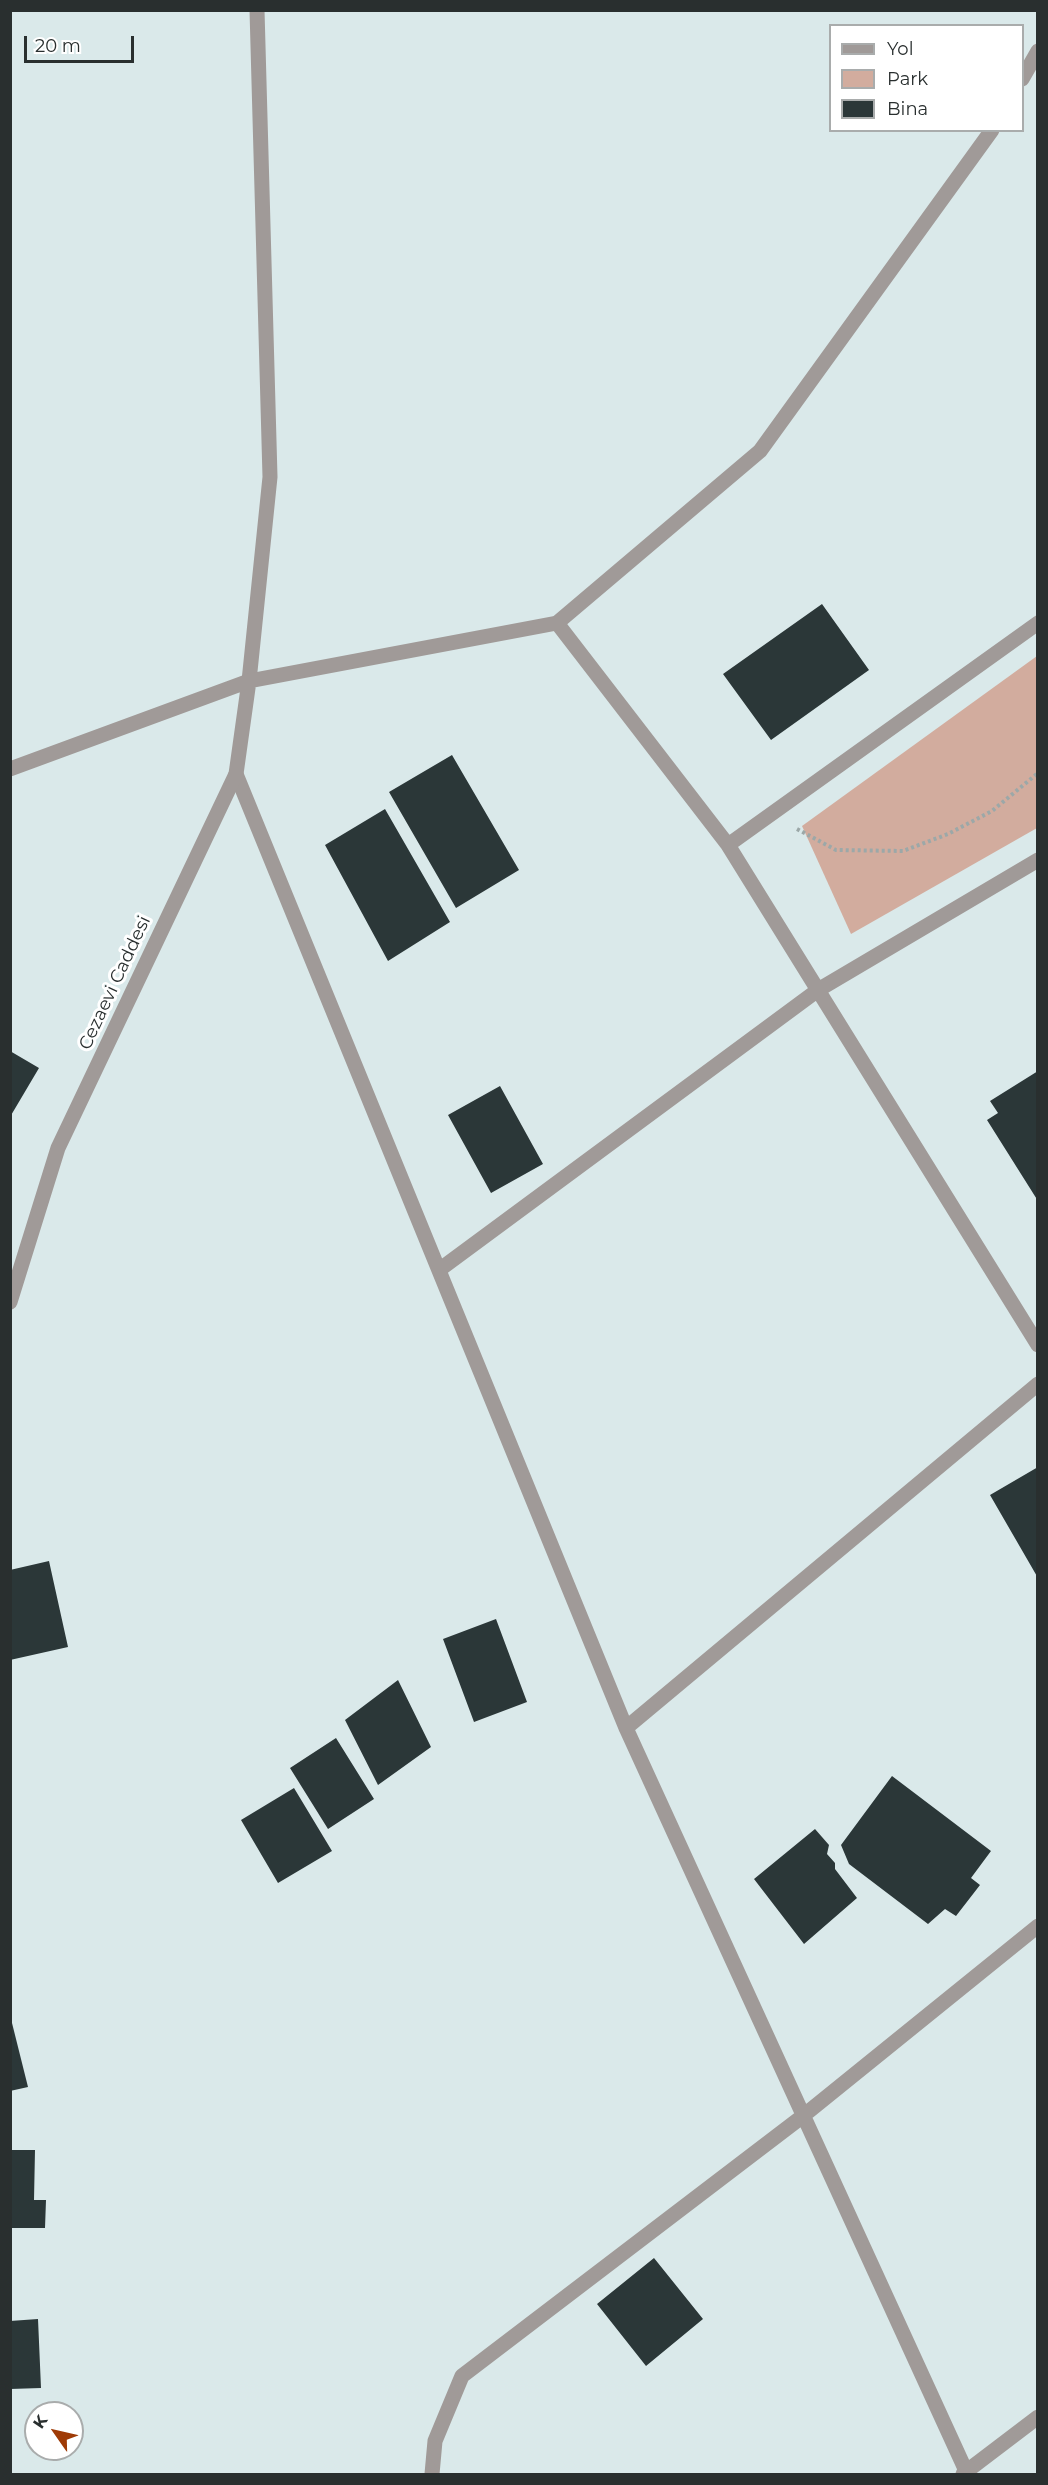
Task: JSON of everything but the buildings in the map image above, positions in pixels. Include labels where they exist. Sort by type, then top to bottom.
[{"type":"street","name":"Cezaevi Caddesi","points":[[10,1302],[58,1148],[236,774],[249,681],[270,477],[257,10]]},
{"type":"street","points":[[1024,77],[1038,51]]},
{"type":"street","points":[[10,769],[249,681],[557,623],[760,451],[991,132]]},
{"type":"street","points":[[557,623],[728,845],[1038,1345]]},
{"type":"street","points":[[728,845],[1038,623]]},
{"type":"street","points":[[236,774],[626,1728],[965,2473],[1038,2417]]},
{"type":"street","points":[[439,1270],[818,990],[1038,860]]},
{"type":"street","points":[[626,1728],[1038,1384]]},
{"type":"street","points":[[432,2475],[435,2441],[462,2376],[803,2116],[1038,1926]]},
{"type":"path","points":[[770,815],[836,850],[903,850],[948,834],[992,811],[1038,773]]},
{"type":"green space","points":[[1037,656],[1037,828],[851,934],[802,826]]}]
